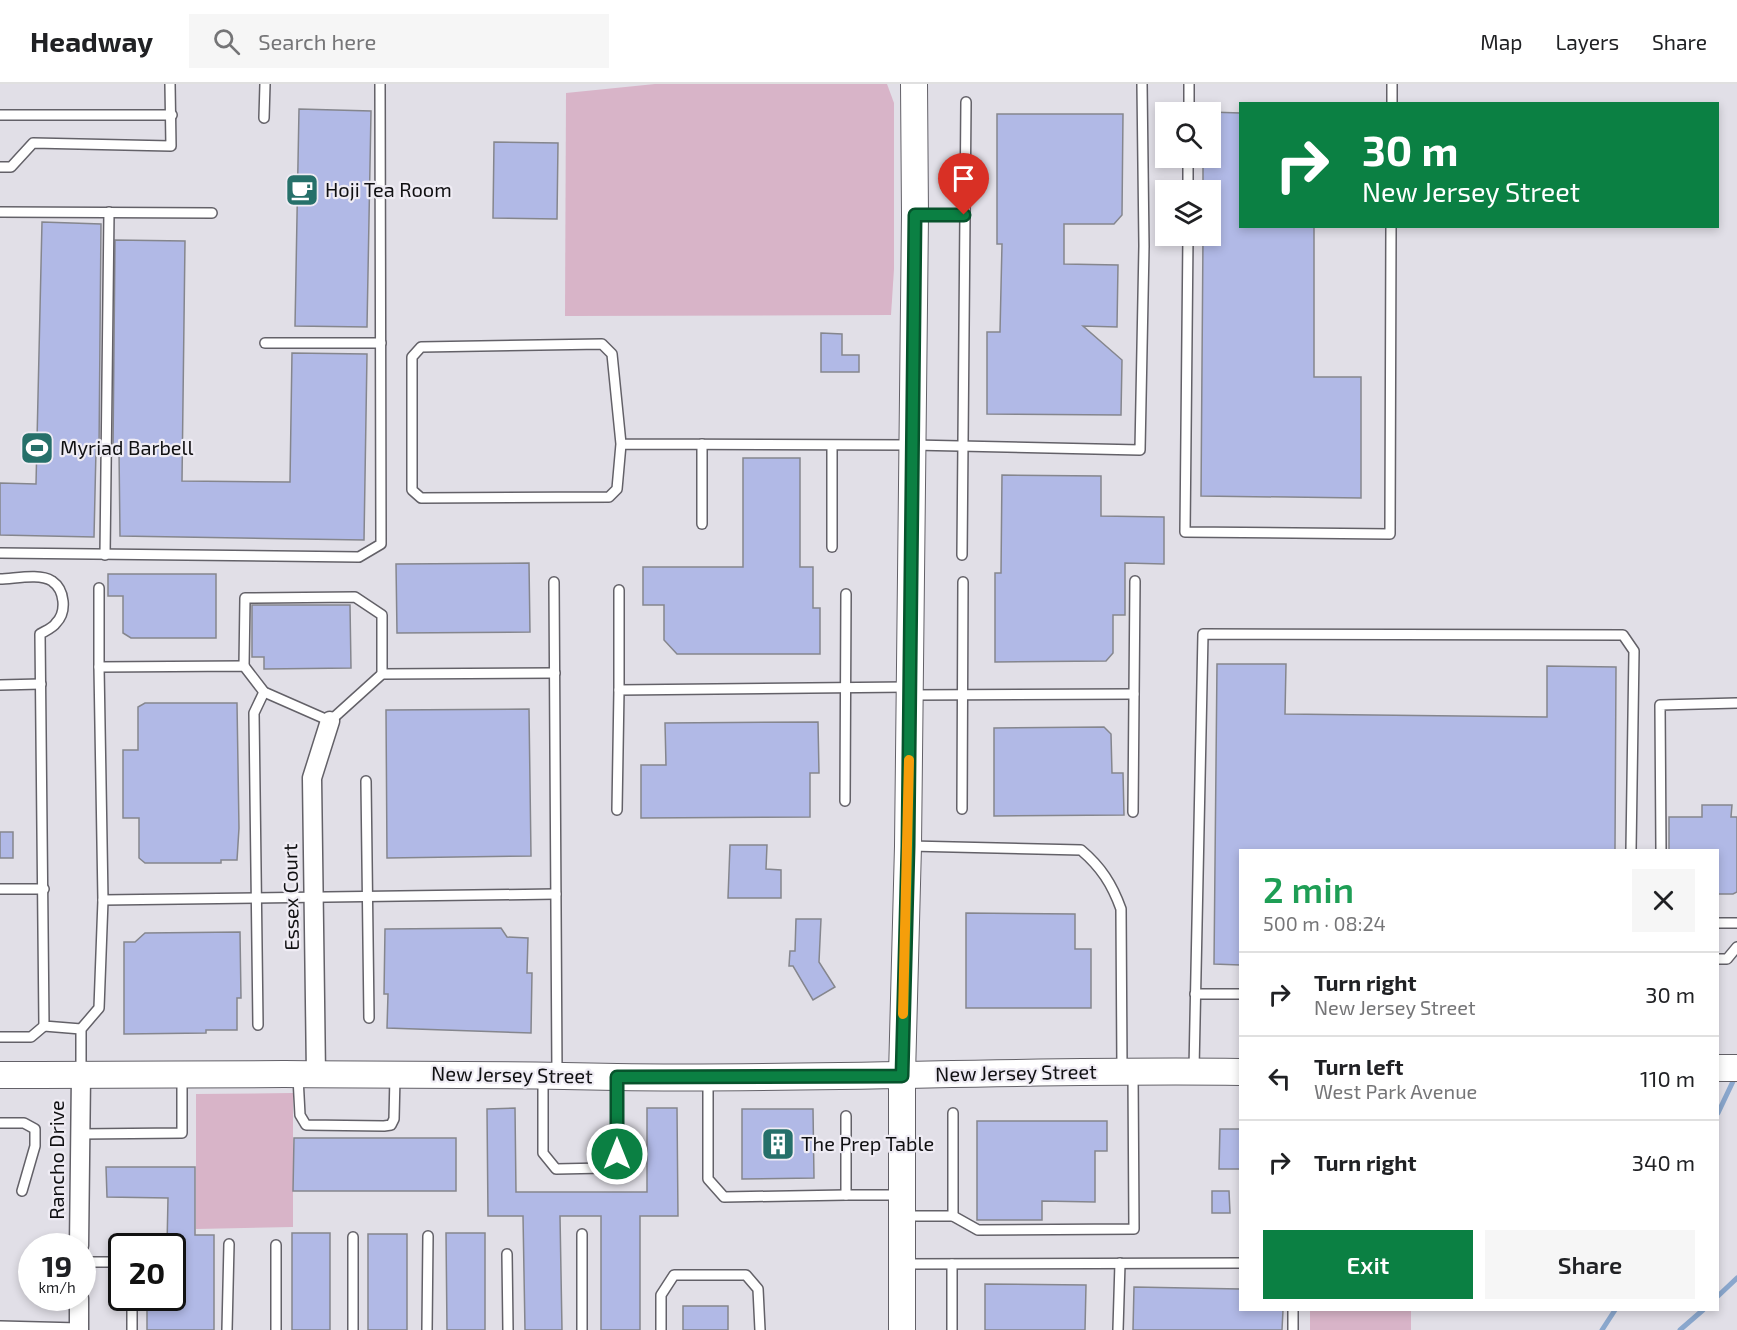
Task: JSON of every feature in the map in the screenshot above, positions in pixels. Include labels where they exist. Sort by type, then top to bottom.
[{"type":"street","points":[[902,1330],[902,1076],[908,846],[913,445],[914,84]]},
{"type":"street","name":"Essex Court","points":[[307,1075],[314,897],[312,778],[330,722]]},
{"type":"street","points":[[1719,1068],[1737,1068]]},
{"type":"street","name":"New Jersey Street","points":[[0,1075],[395,1073],[617,1077],[902,1076],[1127,1071],[1239,1072]]},
{"type":"street","name":"Rancho Drive","points":[[79,1233],[81,1075]]},
{"type":"street","points":[[79,1311],[79,1329]]},
{"type":"lane","points":[[0,167],[11,167],[33,143],[171,146],[170,84]]},
{"type":"lane","points":[[264,118],[265,84]]},
{"type":"lane","points":[[0,554],[359,557],[381,544],[380,84]]},
{"type":"lane","points":[[621,444],[913,445],[1140,450],[1144,246],[1142,84]]},
{"type":"lane","points":[[1189,84],[1189,102]]},
{"type":"lane","points":[[1392,84],[1392,102]]},
{"type":"lane","points":[[962,555],[966,102]]},
{"type":"lane","points":[[0,115],[172,115]]},
{"type":"lane","points":[[0,212],[212,213]]},
{"type":"lane","points":[[105,555],[109,212]]},
{"type":"lane","points":[[915,215],[964,215]]},
{"type":"lane","points":[[1188,246],[1185,532],[1390,534],[1391,228]]},
{"type":"lane","points":[[265,343],[381,343]]},
{"type":"lane","points":[[602,344],[612,354],[621,444],[617,489],[609,497],[421,498],[412,490],[412,357],[421,347],[602,344]]},
{"type":"lane","points":[[702,444],[702,524]]},
{"type":"lane","points":[[831,446],[831,547]]},
{"type":"lane","points":[[0,579],[41,578],[52,581],[61,591],[63,608],[57,623],[40,634],[44,1026]]},
{"type":"lane","points":[[1133,812],[1135,581]]},
{"type":"lane","points":[[554,582],[556,894],[550,1074],[543,1153],[556,1169],[605,1168],[617,1154],[617,1077]]},
{"type":"lane","points":[[962,809],[963,582]]},
{"type":"lane","points":[[81,1075],[81,1029],[99,1008],[103,900],[99,588]]},
{"type":"lane","points":[[617,810],[619,590]]},
{"type":"lane","points":[[845,801],[846,594]]},
{"type":"lane","points":[[382,674],[382,615],[355,597],[245,598],[244,666],[264,692],[330,722],[382,674],[555,673]]},
{"type":"lane","points":[[1194,1072],[1203,634],[1623,635],[1634,651],[1631,849]]},
{"type":"lane","points":[[99,667],[244,666]]},
{"type":"lane","points":[[0,685],[41,684]]},
{"type":"lane","points":[[619,690],[844,688],[963,694],[1134,694]]},
{"type":"lane","points":[[258,1025],[254,713],[264,692]]},
{"type":"lane","points":[[1661,849],[1660,705],[1737,704]]},
{"type":"lane","points":[[366,781],[369,1018]]},
{"type":"lane","points":[[708,1076],[708,1179],[724,1197],[846,1196],[953,1215],[978,1230],[1134,1229],[1121,909],[1114,889],[1099,866],[1081,850],[908,846]]},
{"type":"lane","points":[[0,889],[44,889]]},
{"type":"lane","points":[[103,900],[556,894]]},
{"type":"lane","points":[[1719,923],[1737,923]]},
{"type":"lane","points":[[1719,959],[1727,959],[1737,947]]},
{"type":"lane","points":[[1195,994],[1239,994]]},
{"type":"lane","points":[[0,1037],[31,1037],[44,1026],[81,1029]]},
{"type":"lane","points":[[307,1075],[300,1115],[306,1125],[384,1126],[391,1125],[394,1119],[395,1073]]},
{"type":"lane","points":[[80,1134],[182,1133],[182,1075]]},
{"type":"lane","points":[[953,1113],[953,1215]]},
{"type":"lane","points":[[846,1116],[846,1196]]},
{"type":"lane","points":[[0,1123],[24,1123],[34,1129],[35,1146],[22,1191]]},
{"type":"lane","points":[[582,1234],[582,1330]]},
{"type":"lane","points":[[428,1236],[428,1330]]},
{"type":"lane","points":[[352,1330],[353,1237]]},
{"type":"lane","points":[[227,1330],[229,1244]]},
{"type":"lane","points":[[276,1245],[276,1330]]},
{"type":"lane","points":[[507,1254],[508,1330]]},
{"type":"lane","points":[[1118,1330],[1120,1263]]},
{"type":"lane","points":[[903,1264],[1239,1263]]},
{"type":"lane","points":[[952,1264],[952,1330]]},
{"type":"lane","points":[[661,1330],[661,1295],[674,1275],[746,1275],[758,1289],[760,1330]]},
{"type":"lane","points":[[132,1311],[132,1330]]},
{"type":"lane","points":[[1293,1311],[1293,1330]]},
{"type":"lane","points":[[0,1326],[79,1329]]},
{"type":"shaded area","points":[[655,84],[887,84],[894,103],[894,269],[891,315],[565,316],[566,93]]},
{"type":"shaded area","points":[[293,1093],[293,1227],[196,1229],[196,1094]]},
{"type":"shaded area","points":[[1310,1311],[1411,1311],[1411,1330],[1310,1330]]},
{"type":"building","points":[[299,109],[371,111],[367,327],[295,326]]},
{"type":"building","points":[[1221,112],[1239,113],[1239,228],[1314,228],[1314,377],[1361,377],[1361,498],[1201,496],[1203,246],[1221,246],[1221,180],[1203,180],[1203,168],[1221,168]]},
{"type":"building","points":[[997,114],[1123,114],[1122,215],[1114,224],[1064,224],[1064,264],[1118,265],[1117,327],[1083,326],[1122,360],[1121,415],[987,414],[987,332],[1000,332],[1002,244],[997,244]]},
{"type":"building","points":[[494,142],[558,143],[557,219],[493,218]]},
{"type":"building","points":[[42,222],[101,224],[99,450],[96,450],[94,537],[0,535],[0,483],[36,484]]},
{"type":"building","points":[[115,240],[185,241],[182,481],[290,482],[292,353],[367,354],[364,540],[120,536],[119,450],[113,450]]},
{"type":"building","points":[[821,333],[842,334],[842,355],[859,355],[859,372],[821,372]]},
{"type":"building","points":[[743,458],[800,458],[800,567],[813,567],[813,608],[820,608],[820,654],[677,654],[664,640],[664,605],[643,605],[643,567],[743,567]]},
{"type":"building","points":[[1002,475],[1101,476],[1101,516],[1164,517],[1164,564],[1125,563],[1125,615],[1113,615],[1113,653],[1106,661],[995,662],[995,573],[1001,573]]},
{"type":"building","points":[[529,563],[530,632],[397,633],[396,564]]},
{"type":"building","points":[[108,574],[216,574],[216,638],[131,638],[123,633],[123,596],[108,596]]},
{"type":"building","points":[[252,605],[350,605],[351,668],[264,669],[264,657],[252,657]]},
{"type":"building","points":[[1217,664],[1286,664],[1285,714],[1547,717],[1547,666],[1616,667],[1615,849],[1239,849],[1239,965],[1214,964]]},
{"type":"building","points":[[145,703],[237,703],[239,828],[237,860],[221,860],[221,863],[145,863],[139,858],[139,818],[123,818],[123,750],[138,750],[138,707]]},
{"type":"building","points":[[529,709],[531,856],[387,858],[386,710]]},
{"type":"building","points":[[818,722],[819,773],[810,773],[810,817],[641,818],[641,765],[666,765],[665,723]]},
{"type":"building","points":[[1104,727],[1111,734],[1112,773],[1123,773],[1124,815],[994,816],[994,728]]},
{"type":"building","points":[[1702,805],[1732,805],[1731,817],[1737,817],[1737,892],[1733,894],[1719,894],[1719,849],[1669,849],[1669,817],[1702,817]]},
{"type":"building","points":[[0,832],[13,832],[13,858],[0,858]]},
{"type":"building","points":[[730,845],[767,845],[766,869],[781,870],[781,898],[728,898]]},
{"type":"building","points":[[966,913],[1075,914],[1075,949],[1091,949],[1091,1008],[966,1008]]},
{"type":"building","points":[[796,919],[821,919],[819,962],[835,987],[813,1000],[793,966],[789,966],[790,951],[795,951]]},
{"type":"building","points":[[501,928],[507,937],[528,938],[527,973],[532,973],[531,1033],[387,1028],[388,994],[384,994],[385,929]]},
{"type":"building","points":[[240,932],[241,998],[237,998],[237,1030],[206,1030],[206,1033],[124,1034],[124,942],[135,942],[145,933]]},
{"type":"building","points":[[515,1108],[516,1192],[647,1192],[647,1108],[677,1108],[678,1216],[640,1216],[640,1330],[601,1330],[601,1216],[560,1216],[562,1330],[525,1330],[523,1216],[488,1216],[487,1109]]},
{"type":"building","name":"The Prep Table","points":[[742,1109],[813,1109],[814,1178],[742,1179]]},
{"type":"building","points":[[977,1121],[1107,1121],[1107,1151],[1095,1151],[1095,1202],[1042,1201],[1042,1220],[977,1220]]},
{"type":"building","points":[[1220,1129],[1239,1129],[1239,1169],[1219,1169]]},
{"type":"building","points":[[294,1138],[456,1138],[456,1191],[293,1191]]},
{"type":"building","points":[[106,1167],[195,1167],[195,1235],[214,1235],[214,1330],[147,1330],[147,1311],[186,1311],[186,1233],[167,1233],[168,1198],[107,1197]]},
{"type":"building","points":[[1212,1191],[1229,1191],[1230,1213],[1212,1213]]},
{"type":"building","points":[[292,1233],[330,1233],[330,1330],[292,1330]]},
{"type":"building","points":[[446,1233],[485,1233],[485,1330],[447,1330]]},
{"type":"building","points":[[368,1234],[407,1234],[407,1330],[368,1330]]},
{"type":"building","points":[[985,1284],[1086,1285],[1085,1330],[985,1330]]},
{"type":"building","points":[[1134,1287],[1239,1289],[1239,1311],[1283,1311],[1282,1330],[1133,1330]]},
{"type":"building","points":[[683,1306],[728,1306],[728,1330],[683,1330]]},
{"type":"waterway","points":[[1719,1111],[1736,1075]]},
{"type":"waterway","points":[[1719,1295],[1737,1278]]},
{"type":"waterway","points":[[1602,1330],[1614,1311]]},
{"type":"waterway","points":[[1680,1330],[1702,1311]]},
{"type":"slow traffic","points":[[903,1014],[909,760]]},
{"type":"place","name":"Hoji Tea Room","points":[[302,190]]},
{"type":"place","name":"Myriad Barbell","points":[[37,448]]},
{"type":"place","name":"The Prep Table","points":[[778,1144]]},
{"type":"route","points":[[617,1154],[617,1077],[902,1076],[908,846],[915,215],[964,215]]}]
